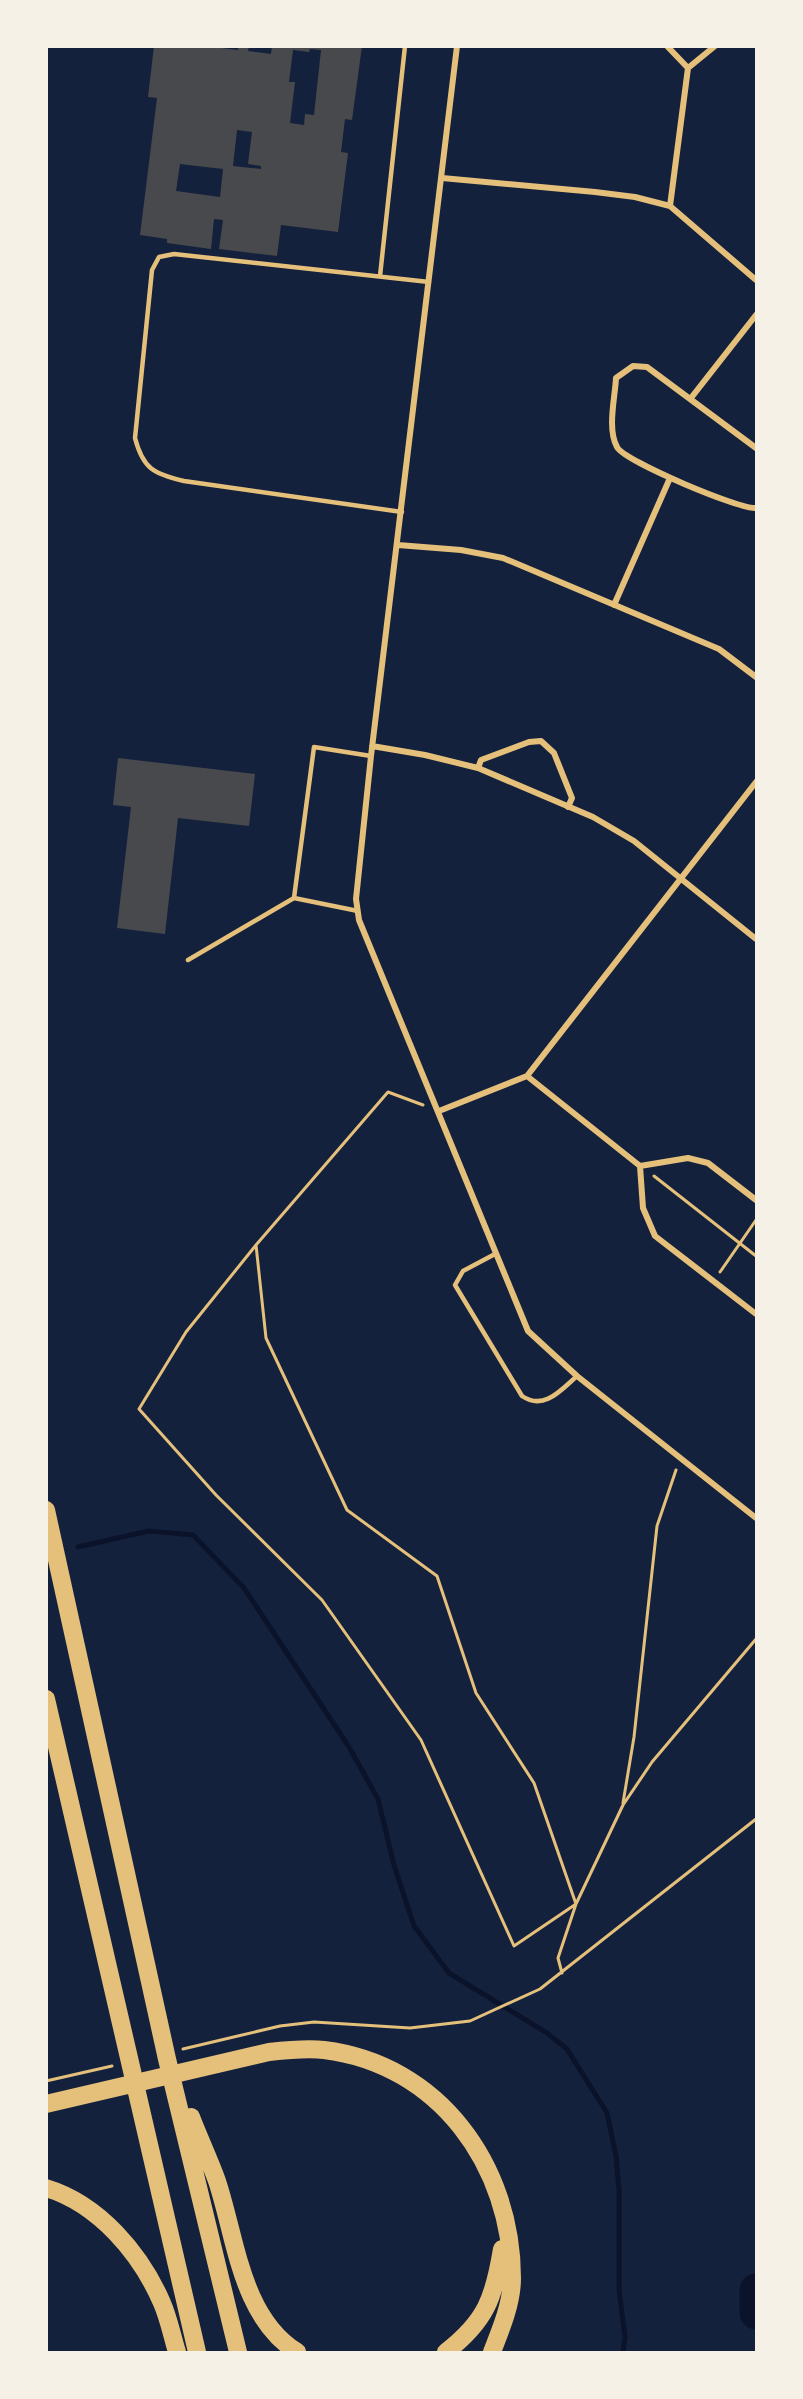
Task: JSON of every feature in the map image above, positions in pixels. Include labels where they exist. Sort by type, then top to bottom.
[{"type":"highway","points":[[47,1512],[167,2059],[238,2352]]},
{"type":"highway","points":[[46,1699],[197,2352]]},
{"type":"highway","points":[[46,2104],[269,2052],[322,2050],[374,2063],[405,2078],[432,2096],[472,2140],[486,2163],[506,2223],[512,2279],[505,2320],[492,2352]]},
{"type":"highway","points":[[167,2059],[216,2180],[251,2297],[268,2325],[297,2352]]},
{"type":"highway","points":[[46,2188],[79,2204],[105,2223],[128,2247],[163,2304],[177,2352]]},
{"type":"highway","points":[[446,2352],[466,2337],[488,2308],[498,2273],[506,2223]]},
{"type":"street","points":[[457,46],[372,746],[356,899],[358,911],[363,935],[439,1111],[528,1331],[578,1376],[756,1518]]},
{"type":"street","points":[[667,46],[688,68]]},
{"type":"street","points":[[670,206],[688,68],[715,46]]},
{"type":"street","points":[[442,178],[595,192],[641,198],[670,206],[756,280]]},
{"type":"street","points":[[691,398],[756,315]]},
{"type":"street","points":[[756,448],[647,367],[633,366],[616,378],[613,431],[617,448],[626,457],[670,478],[756,508]]},
{"type":"street","points":[[614,605],[670,478]]},
{"type":"street","points":[[398,545],[489,554],[719,649],[756,676]]},
{"type":"street","points":[[478,768],[481,760],[529,742],[541,741],[554,753],[572,798],[568,807]]},
{"type":"street","points":[[372,746],[425,755],[478,768],[568,807],[626,836],[682,878],[756,939]]},
{"type":"street","points":[[439,1111],[527,1076],[756,782]]},
{"type":"street","points":[[527,1076],[640,1166],[644,1208],[655,1236],[756,1314]]},
{"type":"street","points":[[640,1166],[688,1158],[708,1163],[756,1200]]},
{"type":"lane","points":[[380,276],[405,46]]},
{"type":"lane","points":[[402,513],[165,477],[144,462],[135,438],[152,270],[159,257],[184,255],[430,282]]},
{"type":"lane","points":[[294,898],[314,747],[371,756]]},
{"type":"lane","points":[[188,960],[294,898],[358,911]]},
{"type":"lane","points":[[495,1254],[463,1271],[455,1285],[522,1396],[532,1401],[545,1401],[578,1376]]},
{"type":"path","points":[[439,1111],[388,1092],[256,1245],[186,1332],[139,1409],[216,1495],[322,1600],[408,1721],[421,1740],[514,1946],[576,1904]]},
{"type":"path","points":[[640,1166],[756,1256]]},
{"type":"path","points":[[714,1281],[756,1220]]},
{"type":"path","points":[[256,1245],[266,1338],[347,1510],[437,1576],[476,1693],[534,1783],[576,1904]]},
{"type":"path","points":[[623,1805],[634,1737],[657,1526],[681,1458]]},
{"type":"path","points":[[562,1973],[558,1958],[576,1904],[623,1805],[652,1762],[756,1639]]},
{"type":"path","points":[[236,2037],[314,2022],[410,2028],[470,2021],[540,1989],[756,1819]]},
{"type":"path","points":[[46,2081],[73,2075]]},
{"type":"building","points":[[154,46],[205,46],[238,50],[238,46],[249,46],[248,51],[271,54],[272,46],[362,46],[352,120],[345,119],[341,152],[348,153],[338,232],[281,225],[277,256],[219,249],[223,220],[214,219],[211,249],[167,243],[167,239],[140,235],[157,98],[148,97]],"holes":[[[310,49],[321,50],[314,115],[305,114],[304,125],[290,123],[295,82],[289,82],[293,50],[309,52]],[[237,130],[252,132],[248,164],[261,166],[261,169],[233,166]],[[180,164],[223,169],[220,197],[176,191]]]},
{"type":"building","points":[[118,758],[255,774],[249,826],[178,818],[165,934],[117,928],[131,807],[113,805]]},
{"type":"waterway","points":[[78,1547],[149,1531],[193,1535],[244,1588],[349,1747],[378,1799],[394,1865],[414,1926],[449,1973],[547,2033],[567,2049],[607,2113],[616,2156],[619,2190],[619,2290],[625,2337],[623,2352]]},
{"type":"waterway","points":[[756,2290],[756,2313]]}]
